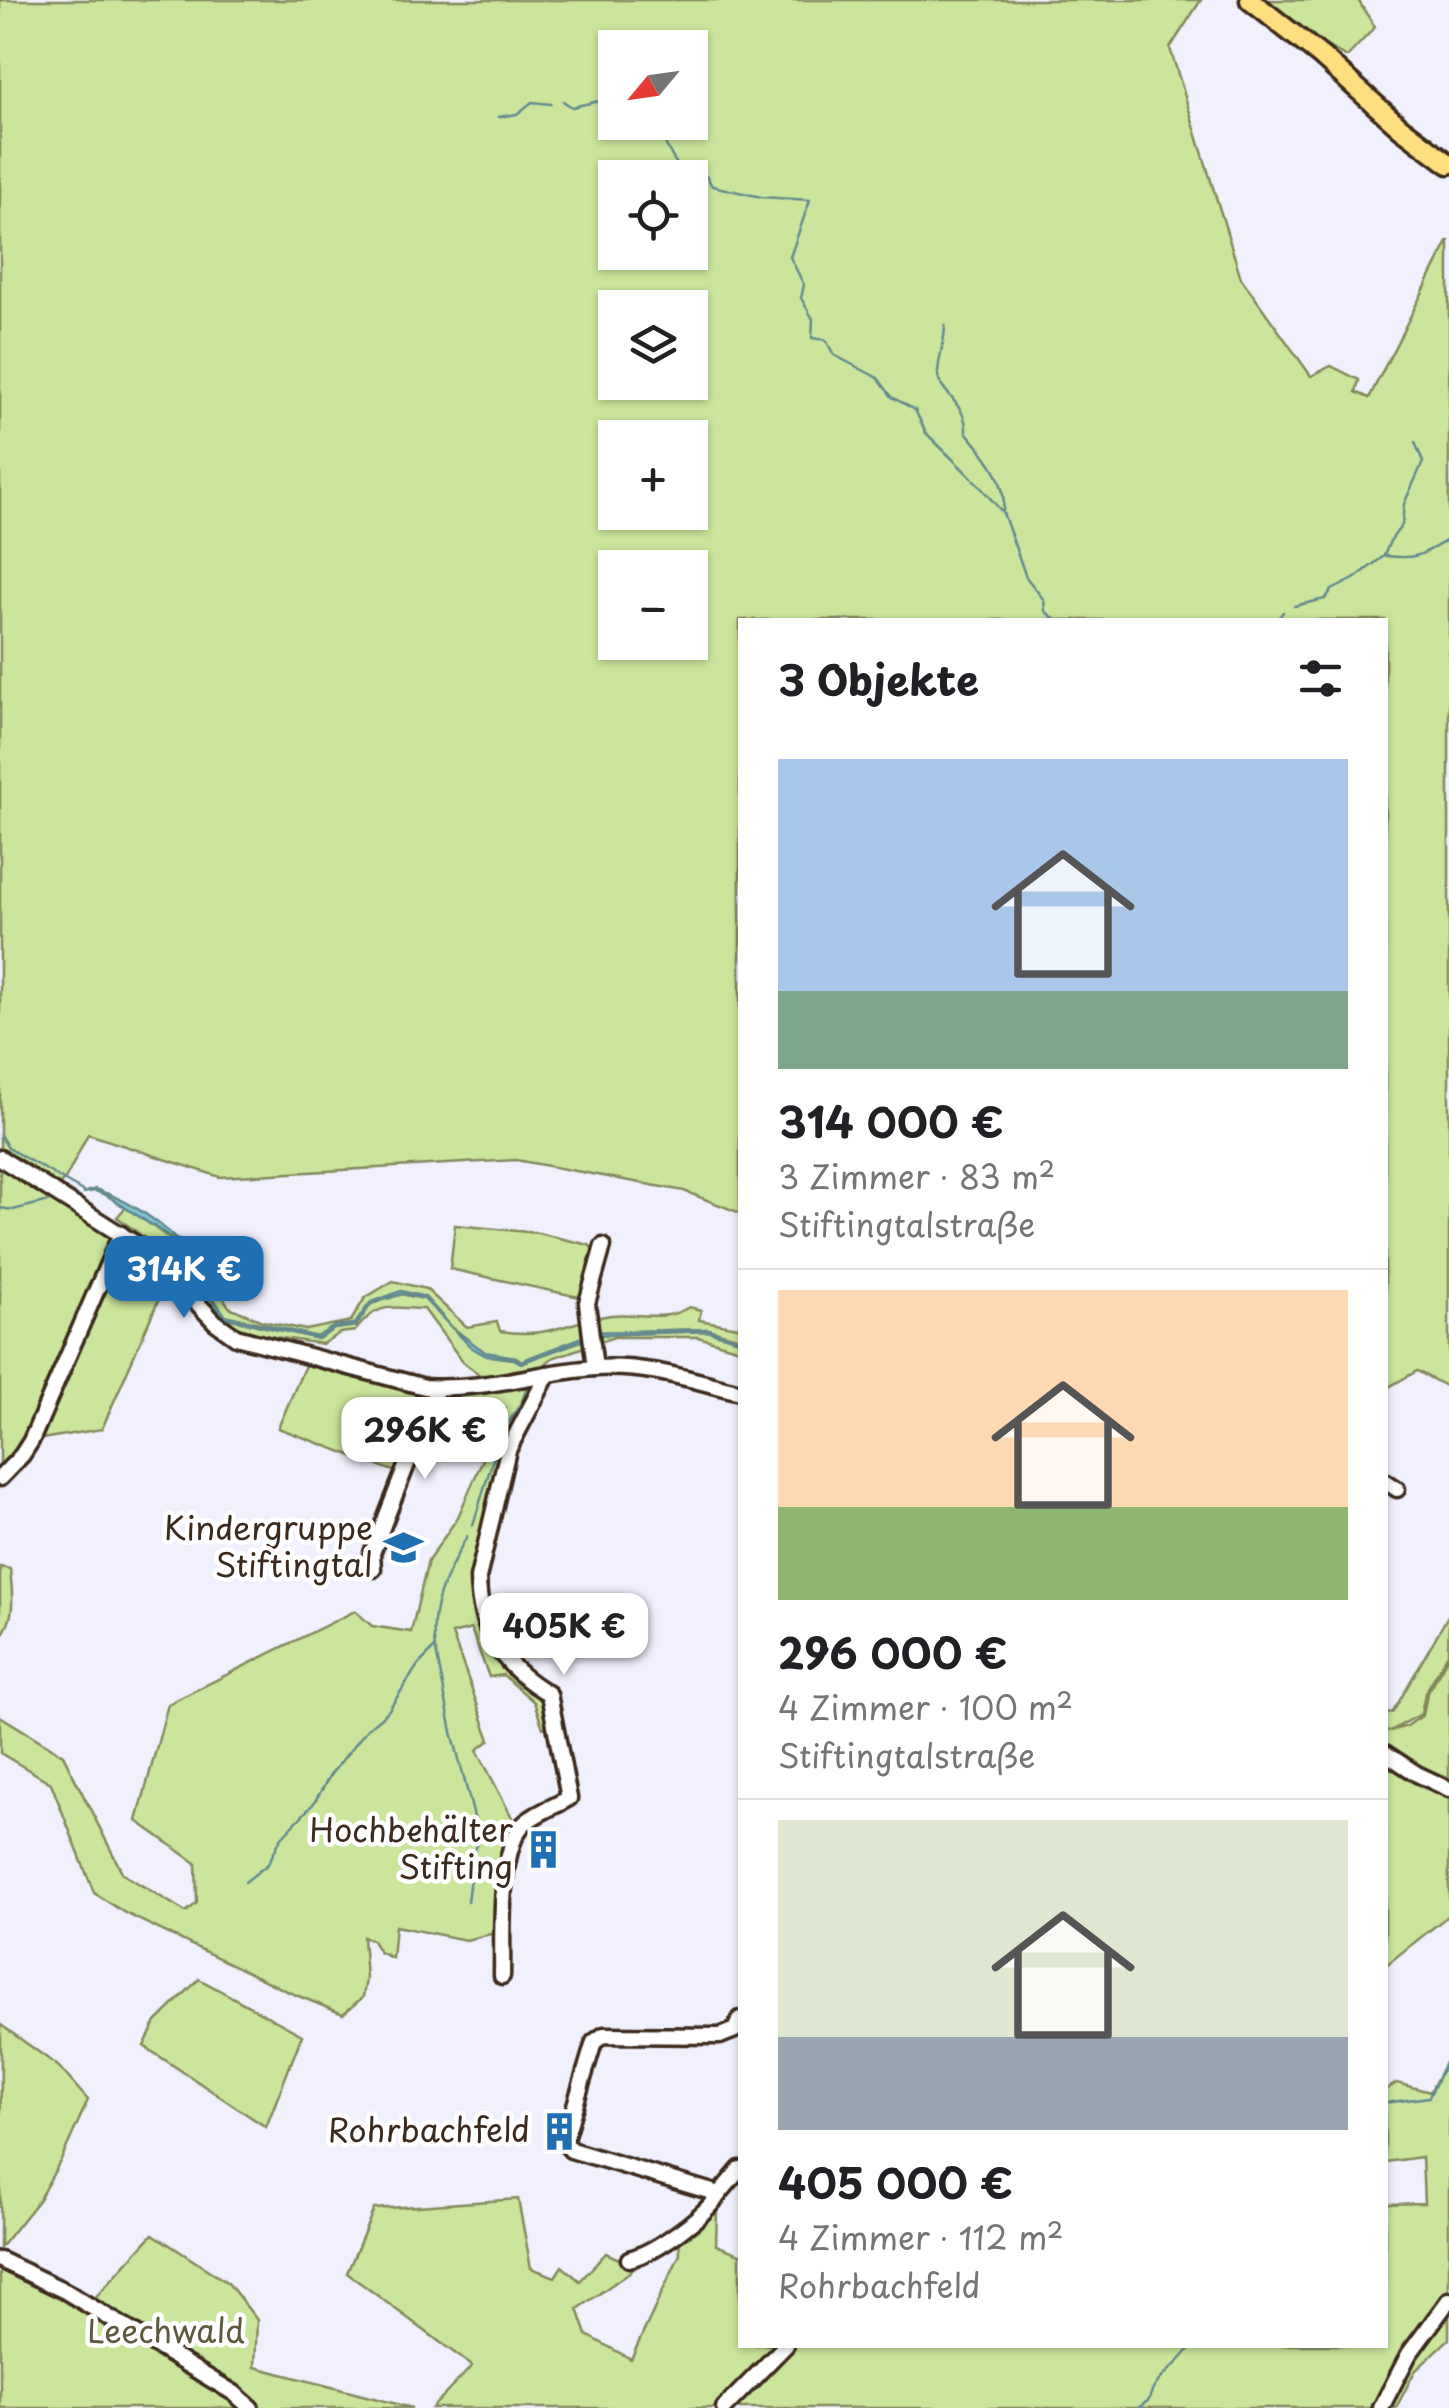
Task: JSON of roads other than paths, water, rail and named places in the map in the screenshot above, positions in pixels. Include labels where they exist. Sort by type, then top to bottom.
[{"type":"main road","points":[[1250,0],[1449,164]]},
{"type":"street","points":[[0,1158],[150,1253],[215,1322],[244,1342],[408,1384],[438,1388],[518,1382],[594,1368],[658,1372],[738,1392]]},
{"type":"street","points":[[0,1478],[31,1441],[120,1234]]},
{"type":"street","points":[[594,1368],[588,1303],[603,1246]]},
{"type":"street","points":[[502,1976],[506,1867],[518,1835],[522,1826],[570,1798],[549,1694],[524,1679],[494,1646],[478,1597],[478,1578],[508,1450],[548,1374]]},
{"type":"street","points":[[373,1569],[372,1553],[438,1388]]},
{"type":"street","points":[[1388,1755],[1449,1789]]},
{"type":"street","points":[[719,2194],[571,2150],[564,2142],[594,2042],[604,2035],[720,2036],[735,2030],[738,2023]]},
{"type":"street","points":[[630,2259],[647,2252],[711,2206],[738,2170]]},
{"type":"street","points":[[0,2260],[65,2291],[234,2393],[252,2408]]},
{"type":"street","points":[[1382,2408],[1408,2354],[1449,2300]]},
{"type":"street","points":[[724,2408],[783,2348]]},
{"type":"water","points":[[95,1189],[142,1212],[184,1246],[106,1195],[95,1191],[83,1193]]},
{"type":"water","points":[[185,1247],[205,1271],[201,1281],[225,1315],[317,1337],[335,1326],[355,1324],[370,1303],[401,1291],[425,1297],[449,1324],[424,1299],[402,1294],[371,1304],[356,1326],[334,1329],[318,1339],[223,1317],[199,1281],[203,1271]]},
{"type":"water","points":[[453,1329],[485,1352],[521,1361],[596,1332],[708,1329],[738,1339],[708,1331],[597,1335],[521,1363],[485,1355]]},
{"type":"waterway","points":[[563,101],[572,107],[598,101]]},
{"type":"waterway","points":[[499,117],[517,114],[532,102],[551,104]]},
{"type":"waterway","points":[[663,140],[678,166],[707,177],[712,186],[761,197],[810,200],[790,257],[804,285],[801,298],[813,319],[812,338],[826,340],[834,355],[878,378],[892,397],[915,410],[926,433],[1003,513],[1026,577],[1044,600],[1045,611],[1054,618]]},
{"type":"waterway","points":[[945,325],[939,380],[962,414],[966,432],[998,478],[1003,511]]},
{"type":"waterway","points":[[1294,606],[1325,599],[1332,590],[1384,556],[1402,525],[1404,504],[1423,462],[1415,442]]},
{"type":"waterway","points":[[1386,556],[1420,555],[1449,539]]},
{"type":"waterway","points":[[1278,618],[1283,612]]},
{"type":"waterway","points":[[0,1135],[8,1148],[84,1192]]},
{"type":"waterway","points":[[0,1208],[13,1210],[53,1200]]},
{"type":"waterway","points":[[473,1525],[500,1436],[528,1384]]},
{"type":"waterway","points":[[245,1882],[268,1864],[281,1838],[314,1803],[331,1774],[368,1728],[388,1711],[418,1665],[435,1648],[437,1604],[467,1536]]},
{"type":"waterway","points":[[436,1651],[480,1840],[473,1853],[467,1902]]},
{"type":"waterway","points":[[1388,2103],[1429,2097],[1449,2055]]},
{"type":"waterway","points":[[1138,2408],[1149,2400],[1156,2385],[1190,2348]]},
{"type":"place","name":"Kindergruppe Stiftingtal","points":[[403,1547]]},
{"type":"place","name":"Hochbehälter Stifting","points":[[543,1849]]},
{"type":"place","name":"Rohrbachfeld","points":[[560,2131]]},
{"type":"park label","name":"Leechwald","points":[[166,2332]]}]
